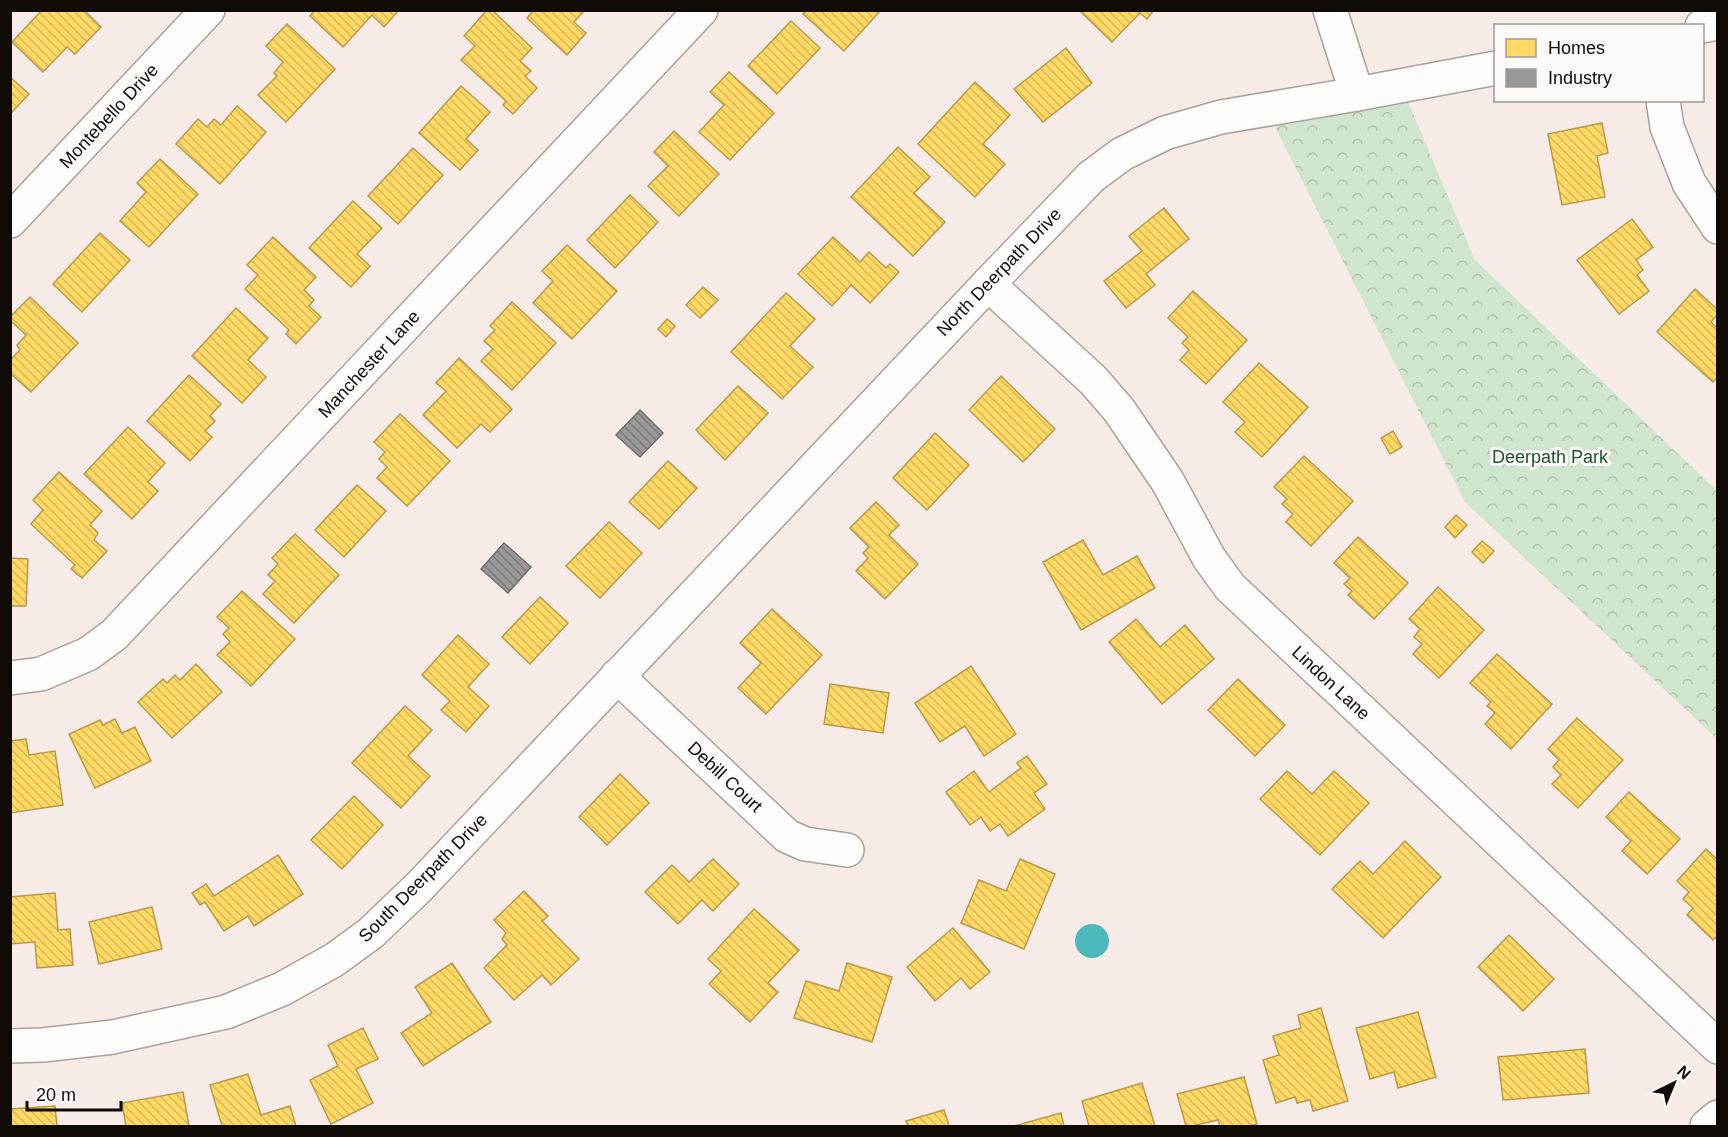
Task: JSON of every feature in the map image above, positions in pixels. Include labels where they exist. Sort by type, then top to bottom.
[{"type":"street","name":"Montebello Drive","points":[[10,221],[208,10]]},
{"type":"street","name":"Manchester Lane","points":[[10,678],[41,674],[51,670],[88,654],[114,635],[701,10]]},
{"type":"street","points":[[1330,10],[1357,94]]},
{"type":"street","name":"North Deerpath Drive","points":[[617,676],[1091,177],[1122,154],[1165,133],[1221,117],[1494,68]]},
{"type":"street","points":[[1663,102],[1668,127],[1689,183],[1718,227]]},
{"type":"street","name":"Lindon Lane","points":[[988,284],[1093,380],[1119,410],[1168,482],[1209,558],[1230,587],[1718,1047]]},
{"type":"street","name":"Debill Court","points":[[617,676],[787,836],[805,844],[847,850]]},
{"type":"street","name":"South Deerpath Drive","points":[[10,1046],[43,1045],[113,1037],[226,1012],[282,989],[334,960],[371,933],[420,885],[617,676]]},
{"type":"street","points":[[1707,1126],[1718,1117]]},
{"type":"green space","name":"Deerpath Park","points":[[1408,102],[1475,260],[1717,491],[1717,739],[1465,502],[1274,125]]},
{"type":"water","points":[[1092,924],[1104,929],[1109,941],[1104,953],[1092,958],[1080,953],[1075,941],[1080,929]]},
{"type":"building: Homes","points":[[42,10],[84,10],[101,27],[75,54],[67,47],[43,72],[12,42]]},
{"type":"building: Homes","points":[[315,10],[399,10],[384,27],[372,15],[343,47],[310,16]]},
{"type":"building: Homes","points":[[487,10],[492,10],[532,48],[520,61],[531,71],[525,76],[537,88],[513,114],[503,105],[506,101],[461,60],[475,46],[464,36]]},
{"type":"building: Homes","points":[[534,10],[585,10],[574,22],[586,33],[567,55],[527,18]]},
{"type":"building: Homes","points":[[806,10],[881,10],[844,51],[803,14]]},
{"type":"building: Homes","points":[[1082,10],[1154,10],[1147,19],[1140,13],[1112,42],[1081,12]]},
{"type":"building: Homes","points":[[791,21],[820,48],[777,94],[748,66]]},
{"type":"building: Homes","points":[[287,24],[335,69],[286,122],[258,95],[277,76],[274,73],[283,62],[266,46]]},
{"type":"building: Homes","points":[[1066,48],[1092,83],[1043,122],[1014,89]]},
{"type":"building: Homes","points":[[729,72],[774,113],[730,160],[699,132],[724,105],[710,92]]},
{"type":"building: Homes","points":[[10,77],[29,94],[10,114]]},
{"type":"building: Homes","points":[[975,82],[1010,115],[983,144],[1005,164],[975,197],[918,144]]},
{"type":"building: Homes","points":[[461,86],[490,112],[466,139],[478,150],[460,170],[419,133]]},
{"type":"building: Homes","points":[[237,106],[266,132],[220,184],[176,144],[198,119],[207,127],[214,119],[221,125]]},
{"type":"building: Homes","points":[[1602,123],[1608,153],[1597,156],[1605,197],[1562,205],[1548,134]]},
{"type":"building: Homes","points":[[674,131],[719,174],[679,216],[648,186],[668,166],[654,152]]},
{"type":"building: Homes","points":[[898,147],[930,177],[914,193],[945,222],[913,256],[851,197]]},
{"type":"building: Homes","points":[[413,148],[443,175],[398,224],[368,196]]},
{"type":"building: Homes","points":[[160,159],[198,194],[149,247],[120,221],[146,192],[137,183]]},
{"type":"building: Homes","points":[[630,195],[658,222],[615,268],[587,240]]},
{"type":"building: Homes","points":[[353,201],[382,228],[357,254],[370,266],[351,287],[309,248]]},
{"type":"building: Homes","points":[[1164,208],[1189,239],[1146,274],[1155,285],[1126,308],[1104,281],[1142,251],[1129,236]]},
{"type":"building: Homes","points":[[1632,219],[1653,247],[1636,260],[1643,270],[1637,275],[1649,291],[1619,314],[1577,260]]},
{"type":"building: Homes","points":[[100,233],[130,260],[82,312],[53,284]]},
{"type":"building: Homes","points":[[273,237],[316,277],[304,290],[314,300],[309,306],[321,317],[296,344],[286,334],[289,330],[245,289],[258,275],[247,265]]},
{"type":"building: Homes","points":[[833,237],[860,262],[869,252],[886,268],[890,264],[899,272],[870,303],[851,285],[832,306],[798,274]]},
{"type":"building: Homes","points":[[567,245],[617,291],[572,339],[533,303],[553,281],[542,271]]},
{"type":"building: Homes","points":[[703,287],[718,300],[700,318],[686,305]]},
{"type":"building: Homes","points":[[1695,289],[1718,310],[1718,314],[1711,322],[1718,329],[1718,377],[1713,382],[1657,332]]},
{"type":"building: Homes","points":[[1193,291],[1247,340],[1206,384],[1180,360],[1189,350],[1182,343],[1188,337],[1168,318]]},
{"type":"building: Homes","points":[[786,293],[815,319],[790,346],[813,367],[782,399],[731,352]]},
{"type":"building: Homes","points":[[30,297],[78,343],[31,392],[10,373],[10,360],[20,350],[17,345],[26,335],[10,320],[10,317]]},
{"type":"building: Homes","points":[[512,302],[556,343],[512,390],[481,361],[493,349],[484,341],[495,330],[490,326]]},
{"type":"building: Homes","points":[[236,308],[268,338],[248,360],[266,377],[242,403],[192,356]]},
{"type":"building: Homes","points":[[667,319],[675,326],[666,337],[658,329]]},
{"type":"building: Homes","points":[[459,358],[512,409],[490,432],[481,424],[457,448],[423,415],[446,391],[436,383]]},
{"type":"building: Homes","points":[[1259,363],[1308,407],[1262,457],[1235,432],[1245,422],[1223,402]]},
{"type":"building: Homes","points":[[189,375],[221,404],[210,416],[215,421],[205,431],[212,437],[190,461],[147,421]]},
{"type":"building: Homes","points":[[1001,376],[1055,429],[1023,462],[969,410]]},
{"type":"building: Homes","points":[[738,386],[768,413],[725,460],[696,430]]},
{"type":"building: Homes","points":[[400,414],[450,461],[407,506],[377,478],[387,467],[379,459],[385,452],[374,442]]},
{"type":"building: Homes","points":[[128,427],[165,463],[148,482],[158,491],[132,519],[84,474]]},
{"type":"building: Homes","points":[[1393,431],[1402,447],[1390,454],[1381,438]]},
{"type":"building: Homes","points":[[935,433],[969,465],[927,510],[893,478]]},
{"type":"building: Homes","points":[[1304,456],[1353,501],[1311,546],[1286,522],[1293,514],[1282,504],[1287,499],[1274,487]]},
{"type":"building: Homes","points":[[668,461],[697,488],[659,529],[629,502]]},
{"type":"building: Homes","points":[[59,472],[102,511],[90,525],[98,533],[94,540],[107,551],[82,578],[71,569],[75,565],[31,524],[43,510],[33,500]]},
{"type":"building: Homes","points":[[357,485],[386,511],[344,557],[315,530]]},
{"type":"building: Homes","points":[[876,502],[899,525],[889,535],[918,564],[885,599],[856,571],[868,558],[863,553],[869,547],[850,528]]},
{"type":"building: Homes","points":[[1456,515],[1467,525],[1455,538],[1445,527]]},
{"type":"building: Homes","points":[[609,522],[642,553],[600,598],[566,566]]},
{"type":"building: Homes","points":[[295,534],[339,575],[294,623],[263,594],[275,581],[268,575],[278,564],[272,558]]},
{"type":"building: Homes","points":[[1358,537],[1408,583],[1374,619],[1348,595],[1352,591],[1344,584],[1350,578],[1334,563]]},
{"type":"building: Homes","points":[[1083,540],[1103,575],[1137,556],[1155,588],[1081,630],[1043,562]]},
{"type":"building: Homes","points":[[1482,541],[1494,551],[1483,563],[1472,552]]},
{"type":"building: Homes","points":[[10,558],[28,559],[26,606],[10,606]]},
{"type":"building: Homes","points":[[1438,587],[1484,630],[1439,678],[1413,654],[1422,644],[1414,637],[1420,629],[1409,619]]},
{"type":"building: Homes","points":[[242,591],[295,639],[251,686],[217,655],[230,642],[223,634],[229,628],[217,617]]},
{"type":"building: Homes","points":[[540,597],[568,623],[530,664],[502,637]]},
{"type":"building: Homes","points":[[772,609],[822,655],[766,714],[738,688],[761,663],[740,643]]},
{"type":"building: Homes","points":[[1136,619],[1160,647],[1185,625],[1214,659],[1162,704],[1109,642]]},
{"type":"building: Homes","points":[[458,635],[489,664],[468,687],[489,706],[466,732],[441,710],[450,701],[422,675]]},
{"type":"building: Homes","points":[[1497,654],[1552,704],[1511,749],[1485,724],[1495,713],[1487,706],[1491,702],[1470,683]]},
{"type":"building: Homes","points":[[196,664],[222,692],[172,738],[138,702],[163,679],[167,683],[175,675],[180,680]]},
{"type":"building: Homes","points":[[971,666],[1016,734],[984,756],[965,726],[940,742],[915,703]]},
{"type":"building: Homes","points":[[1238,679],[1285,725],[1255,756],[1208,710]]},
{"type":"building: Homes","points":[[830,684],[889,693],[883,733],[824,724]]},
{"type":"building: Homes","points":[[405,706],[432,730],[408,756],[430,776],[401,808],[352,763]]},
{"type":"building: Homes","points":[[1577,718],[1623,760],[1578,808],[1552,784],[1561,775],[1553,767],[1559,760],[1548,749]]},
{"type":"building: Homes","points":[[115,719],[122,733],[135,727],[151,761],[95,788],[69,734],[100,720],[103,725]]},
{"type":"building: Homes","points":[[26,739],[29,755],[55,751],[63,805],[10,813],[10,741]]},
{"type":"building: Homes","points":[[1027,756],[1047,784],[1034,793],[1045,809],[1008,836],[1000,824],[990,831],[981,817],[970,825],[946,792],[974,771],[989,792],[1021,768],[1017,763]]},
{"type":"building: Homes","points":[[1287,771],[1312,794],[1334,771],[1369,803],[1320,855],[1260,799]]},
{"type":"building: Homes","points":[[620,774],[649,803],[607,845],[579,817]]},
{"type":"building: Homes","points":[[1629,792],[1680,839],[1647,874],[1622,851],[1631,841],[1606,817]]},
{"type":"building: Homes","points":[[354,796],[383,825],[342,869],[311,840]]},
{"type":"building: Homes","points":[[1405,841],[1441,877],[1383,938],[1332,889],[1360,861],[1373,874]]},
{"type":"building: Homes","points":[[1706,849],[1718,860],[1718,935],[1713,940],[1687,915],[1693,908],[1683,899],[1689,892],[1677,881]]},
{"type":"building: Homes","points":[[278,855],[303,894],[254,926],[248,916],[224,931],[205,902],[200,905],[192,893],[206,884],[214,896]]},
{"type":"building: Homes","points":[[713,859],[739,884],[713,911],[702,900],[678,924],[645,892],[672,865],[689,882]]},
{"type":"building: Homes","points":[[1020,859],[1055,874],[1024,949],[961,923],[979,880],[1006,891]]},
{"type":"building: Homes","points":[[524,891],[548,916],[542,921],[579,959],[551,985],[542,975],[514,1000],[484,968],[507,945],[502,939],[506,933],[494,920]]},
{"type":"building: Homes","points":[[55,893],[58,930],[70,929],[73,965],[37,968],[35,942],[10,944],[10,897]]},
{"type":"building: Homes","points":[[152,907],[162,949],[99,964],[89,922]]},
{"type":"building: Homes","points":[[754,909],[799,950],[768,983],[778,992],[750,1022],[709,984],[721,971],[708,959]]},
{"type":"building: Homes","points":[[953,928],[990,972],[970,989],[961,978],[935,1001],[907,967]]},
{"type":"building: Homes","points":[[1509,935],[1554,979],[1523,1011],[1478,967]]},
{"type":"building: Homes","points":[[452,963],[491,1022],[423,1066],[401,1033],[432,1013],[415,987]]},
{"type":"building: Homes","points":[[847,963],[892,977],[872,1042],[794,1018],[806,981],[839,991]]},
{"type":"building: Homes","points":[[1321,1008],[1348,1101],[1313,1111],[1310,1100],[1297,1103],[1295,1097],[1276,1103],[1263,1060],[1279,1055],[1273,1036],[1301,1028],[1298,1015]]},
{"type":"building: Homes","points":[[1418,1012],[1436,1077],[1398,1088],[1394,1072],[1370,1079],[1356,1028]]},
{"type":"building: Homes","points":[[363,1028],[378,1059],[356,1069],[373,1103],[331,1124],[310,1080],[338,1066],[328,1045]]},
{"type":"building: Homes","points":[[1585,1049],[1589,1093],[1503,1100],[1498,1057]]},
{"type":"building: Homes","points":[[248,1074],[261,1115],[290,1106],[296,1126],[222,1126],[210,1085]]},
{"type":"building: Homes","points":[[1244,1077],[1257,1124],[1220,1126],[1218,1120],[1186,1126],[1177,1094]]},
{"type":"building: Homes","points":[[1142,1083],[1155,1126],[1089,1126],[1082,1101]]},
{"type":"building: Homes","points":[[183,1092],[189,1126],[126,1126],[122,1103]]},
{"type":"building: Homes","points":[[55,1106],[57,1126],[11,1126],[10,1109]]},
{"type":"building: Homes","points":[[944,1110],[949,1126],[908,1126],[906,1121]]},
{"type":"building: Homes","points":[[1061,1113],[1064,1126],[1014,1126]]},
{"type":"building: Industry","points":[[640,410],[663,433],[640,457],[616,435]]},
{"type":"building: Industry","points":[[504,543],[531,567],[508,593],[481,569]]}]
